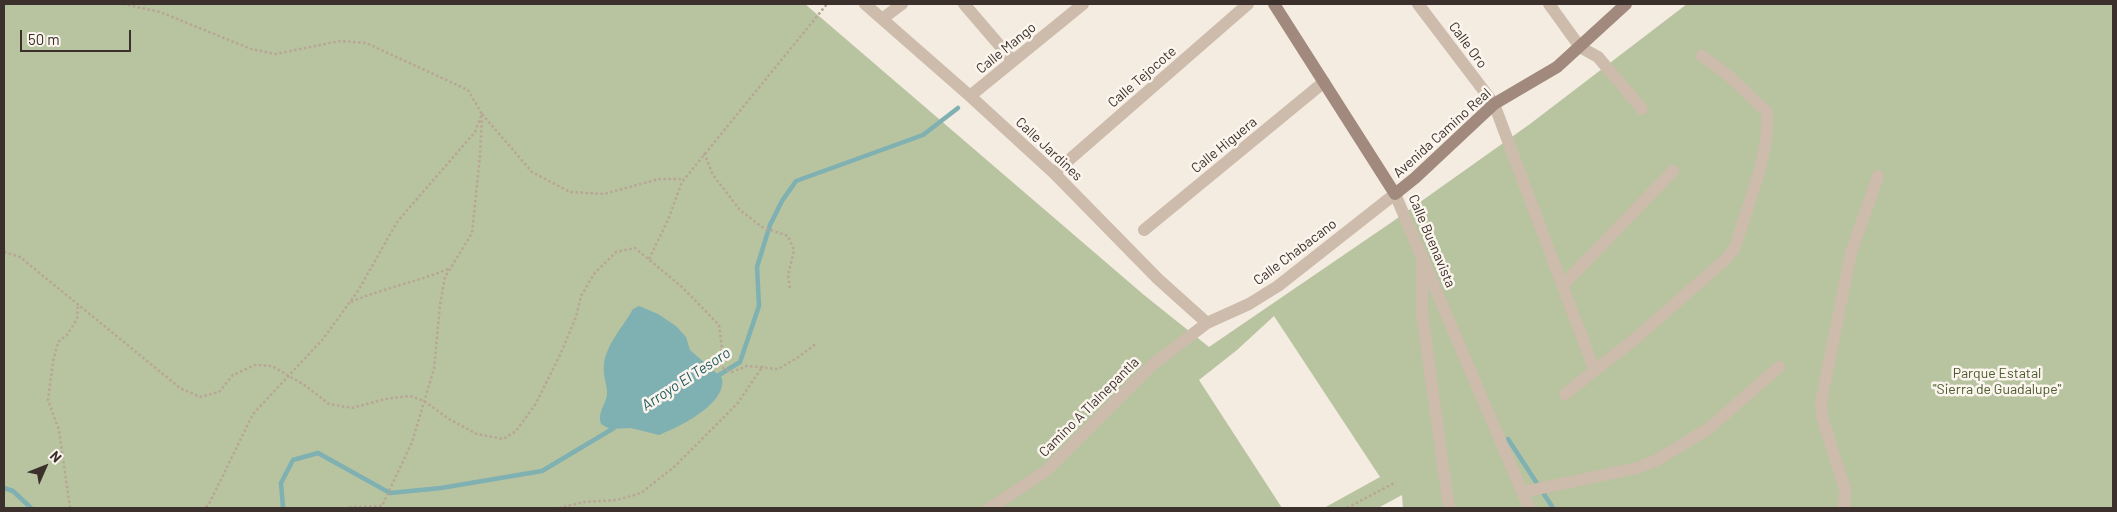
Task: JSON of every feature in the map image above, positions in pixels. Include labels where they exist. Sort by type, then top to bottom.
[{"type":"street","name":"Calle Jardines","points":[[865,4],[1054,173],[1158,279],[1207,323]]},
{"type":"street","points":[[882,19],[902,4]]},
{"type":"street","points":[[964,4],[1013,62]]},
{"type":"street","name":"Calle Mango","points":[[970,96],[1083,4]]},
{"type":"street","name":"Calle Tejocote","points":[[1054,173],[1248,4]]},
{"type":"street","name":"Calle Buenavista","points":[[1274,4],[1395,194],[1529,508]]},
{"type":"street","name":"Calle Oro","points":[[1418,4],[1494,104],[1594,369]]},
{"type":"street","points":[[1549,4],[1580,47],[1598,57],[1642,109]]},
{"type":"street","name":"Avenida Camino Real","points":[[1395,194],[1415,178],[1494,104],[1557,66],[1626,4]]},
{"type":"street","points":[[1564,394],[1636,338],[1725,260],[1735,248],[1765,148],[1768,126],[1767,112],[1729,76],[1702,56]]},
{"type":"street","name":"Calle Higuera","points":[[1144,230],[1324,82]]},
{"type":"street","points":[[1563,285],[1673,171]]},
{"type":"street","points":[[1844,508],[1845,489],[1822,417],[1821,403],[1851,253],[1878,176]]},
{"type":"street","name":"Calle Chabacano","points":[[1207,323],[1249,304],[1278,286],[1395,194]]},
{"type":"street","points":[[1422,257],[1422,314],[1449,508]]},
{"type":"street","name":"Camino A Tlalnepantla","points":[[990,508],[1046,471],[1152,365],[1207,323]]},
{"type":"street","points":[[1523,492],[1637,468],[1658,460],[1708,429],[1779,367]]},
{"type":"path","points":[[123,4],[160,12],[252,49],[276,54],[340,41],[366,43],[468,90],[482,114],[532,172],[570,192],[604,194],[659,179],[684,179]]},
{"type":"path","points":[[649,260],[684,179],[826,4]]},
{"type":"path","points":[[350,508],[350,506],[382,506],[412,442],[434,369],[440,305],[445,277],[472,233],[480,156],[482,114]]},
{"type":"path","points":[[205,508],[210,504],[253,414],[324,339],[350,302],[397,222],[476,132],[482,114]]},
{"type":"path","points":[[704,153],[713,175],[740,210],[762,227],[788,236],[794,250],[788,275],[790,290]]},
{"type":"path","points":[[4,252],[20,257],[180,388],[200,397],[219,392],[234,375],[255,365],[272,366],[329,404],[352,408],[384,399],[410,396],[424,401],[448,419],[477,434],[503,439],[516,431],[535,405],[576,317],[581,296],[594,274],[616,252],[635,248],[682,287],[719,325],[722,348],[719,366],[732,372],[746,366],[764,366],[778,369],[817,343]]},
{"type":"path","points":[[350,302],[374,292],[415,281],[451,267]]},
{"type":"path","points":[[70,508],[59,430],[48,400],[53,362],[58,342],[67,335],[77,318],[78,304]]},
{"type":"path","points":[[559,508],[584,502],[617,500],[641,494],[674,467],[737,404],[764,366]]},
{"type":"path","points":[[1347,508],[1396,482]]},
{"type":"green space","name":"Parque Estatal \"Sierra de Guadalupe\"","points":[[4,4],[805,4],[1144,295],[1209,347],[1392,222],[1530,124],[1687,4],[2113,4],[2113,508],[1403,508],[1402,495],[1378,508],[1324,508],[1380,477],[1274,316],[1237,350],[1199,380],[1282,508],[4,508]]},
{"type":"water","points":[[639,306],[658,314],[676,326],[686,337],[690,350],[722,378],[722,388],[710,405],[689,420],[659,435],[631,428],[610,429],[601,424],[600,420],[607,395],[604,368],[608,349],[633,309]]},
{"type":"waterway","name":"Arroyo El Tesoro","points":[[716,377],[740,362],[759,306],[757,267],[770,225],[782,201],[796,181],[923,135],[958,108]]},
{"type":"waterway","name":"Arroyo El Tesoro","points":[[283,508],[281,483],[293,460],[318,453],[390,493],[441,488],[542,471],[614,428]]},
{"type":"waterway","points":[[1508,439],[1553,508]]},
{"type":"waterway","points":[[4,488],[13,491],[31,508]]}]
